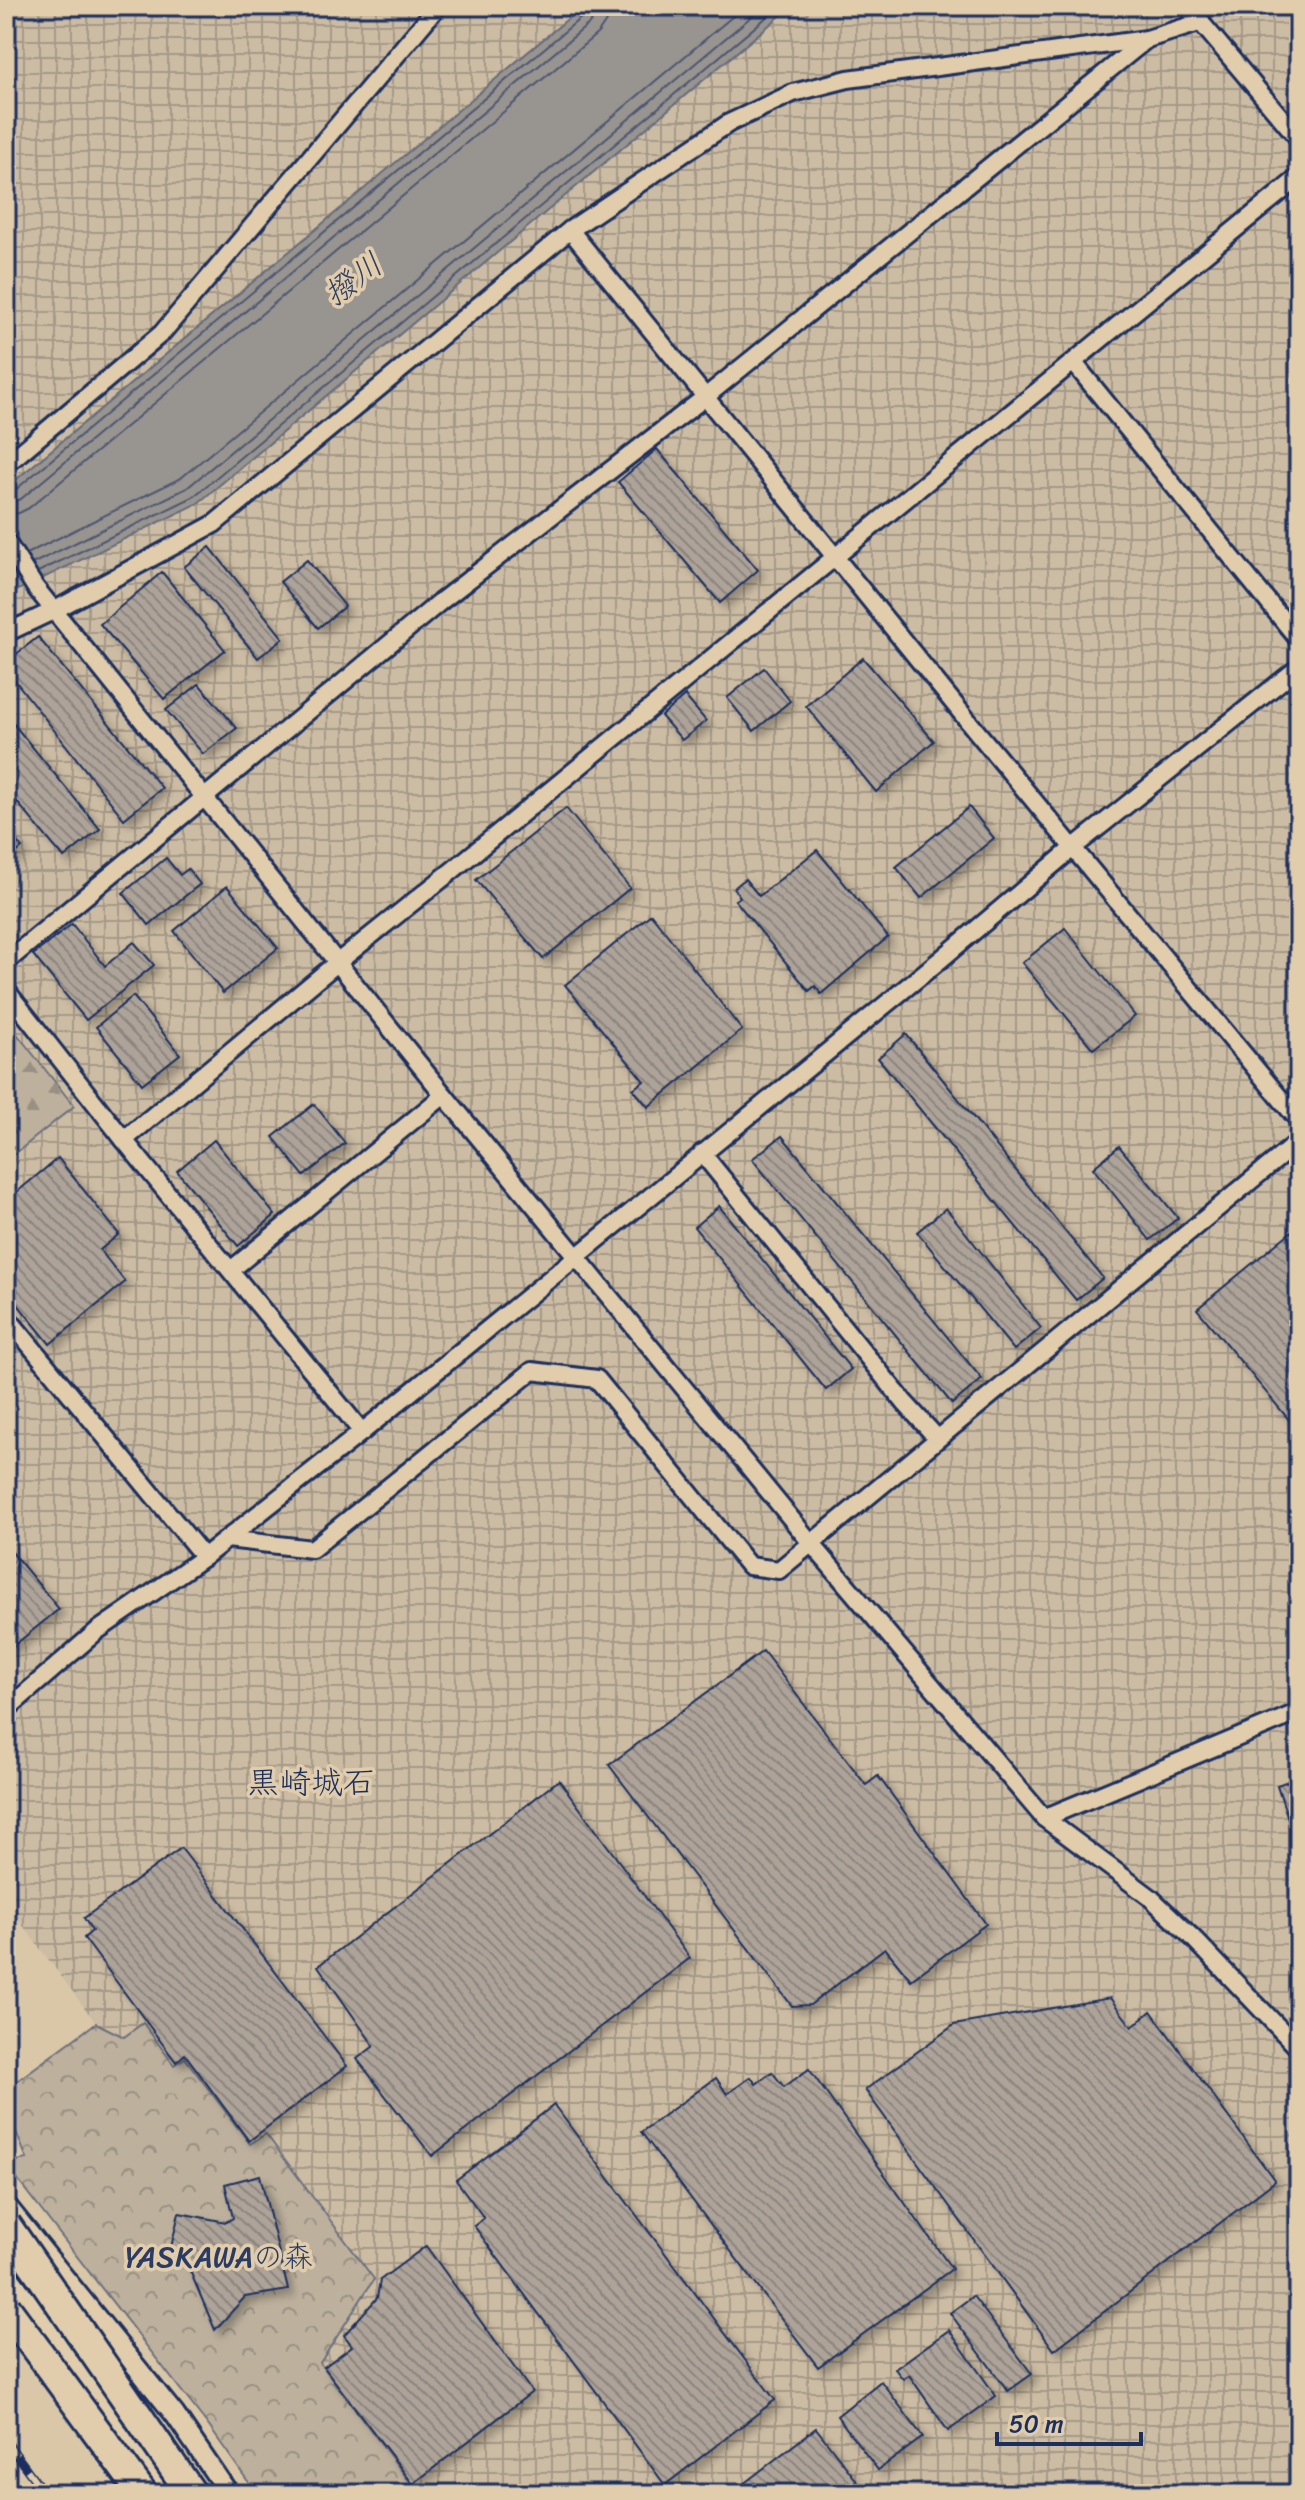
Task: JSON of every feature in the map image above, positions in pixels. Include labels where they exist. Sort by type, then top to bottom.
[{"type":"highway","points":[[6,2225],[192,2494]]},
{"type":"highway","points":[[6,2249],[168,2494]]},
{"type":"highway","points":[[6,2281],[114,2408],[200,2494]]},
{"type":"highway","points":[[6,2311],[145,2494]]},
{"type":"street","points":[[6,461],[14,458],[162,333],[438,6]]},
{"type":"street","points":[[1187,6],[1299,139]]},
{"type":"street","points":[[6,633],[214,524],[570,230],[729,123],[793,93],[848,79],[1147,39],[1202,22]]},
{"type":"street","points":[[6,962],[440,602],[704,398],[1147,39]]},
{"type":"street","points":[[124,1140],[1299,177]]},
{"type":"street","points":[[570,230],[704,398],[1299,1121]]},
{"type":"street","points":[[1074,363],[1299,640]]},
{"type":"street","points":[[6,541],[35,587],[444,1095],[811,1543],[1044,1818],[1150,1897],[1299,2049]]},
{"type":"street","points":[[6,1710],[97,1631],[204,1557],[362,1432],[1074,847],[1299,667]]},
{"type":"street","points":[[6,990],[362,1432]]},
{"type":"street","points":[[231,1270],[444,1095]]},
{"type":"street","points":[[227,1539],[312,1549],[532,1371],[597,1379],[749,1566],[779,1570],[1299,1141]]},
{"type":"street","points":[[702,1153],[905,1403],[937,1438]]},
{"type":"street","points":[[6,1316],[204,1557]]},
{"type":"street","points":[[1044,1818],[1299,1712]]},
{"type":"street","points":[[6,2205],[175,2415],[229,2494]]},
{"type":"shaded area","points":[[6,6],[583,6],[6,488]]},
{"type":"shaded area","points":[[792,6],[1299,6],[1299,2494],[257,2494],[208,2425],[6,2165],[27,2159],[6,2107],[6,2089],[96,2023],[6,1903],[6,596],[197,504]]},
{"type":"green space","points":[[6,1020],[74,1106],[6,1161]]},
{"type":"green space","name":"YASKAWAの森","points":[[96,2023],[124,2037],[143,2023],[174,2065],[185,2058],[250,2144],[266,2134],[374,2279],[320,2363],[419,2494],[257,2494],[208,2425],[6,2165],[27,2159],[6,2107],[6,2089]]},
{"type":"water","name":"撥川","points":[[583,6],[792,6],[197,504],[6,596],[6,488]]},
{"type":"building","points":[[657,449],[758,570],[720,603],[618,482]]},
{"type":"building","points":[[210,547],[283,638],[258,658],[184,567]]},
{"type":"building","points":[[307,560],[345,606],[318,628],[280,582]]},
{"type":"building","points":[[162,572],[225,650],[164,699],[100,624]]},
{"type":"building","points":[[38,637],[162,788],[124,819],[6,669],[6,662]]},
{"type":"building","points":[[863,658],[934,741],[876,792],[806,706]]},
{"type":"building","points":[[764,668],[790,701],[754,731],[727,698]]},
{"type":"building","points":[[199,684],[237,728],[203,754],[166,710]]},
{"type":"building","points":[[685,696],[706,721],[682,740],[661,716]]},
{"type":"building","points":[[6,715],[100,829],[64,858],[6,789]]},
{"type":"building","points":[[969,807],[994,838],[921,898],[896,867]]},
{"type":"building","points":[[566,808],[630,888],[543,959],[476,880]]},
{"type":"building","points":[[6,828],[22,848],[6,861]]},
{"type":"building","points":[[817,850],[888,937],[821,994],[815,986],[809,991],[735,900],[740,897],[734,888],[745,879],[759,896]]},
{"type":"building","points":[[166,858],[180,875],[188,869],[200,884],[149,925],[123,893]]},
{"type":"building","points":[[227,886],[278,948],[223,993],[174,931]]},
{"type":"building","points":[[651,914],[742,1030],[648,1107],[633,1089],[644,1081],[565,985]]},
{"type":"building","points":[[72,924],[105,966],[134,942],[154,965],[86,1020],[33,955]]},
{"type":"building","points":[[1065,928],[1135,1016],[1093,1049],[1022,963]]},
{"type":"building","points":[[133,996],[180,1054],[142,1084],[96,1027]]},
{"type":"building","points":[[906,1034],[1103,1278],[1076,1300],[878,1058]]},
{"type":"building","points":[[314,1104],[345,1143],[304,1176],[273,1137]]},
{"type":"building","points":[[782,1136],[982,1379],[952,1404],[752,1159]]},
{"type":"building","points":[[214,1140],[275,1215],[238,1246],[177,1171]]},
{"type":"building","points":[[1119,1146],[1178,1218],[1150,1240],[1093,1168]]},
{"type":"building","points":[[58,1158],[119,1234],[100,1250],[125,1282],[50,1344],[6,1290],[6,1201]]},
{"type":"building","points":[[719,1206],[851,1369],[826,1390],[694,1227]]},
{"type":"building","points":[[946,1208],[1041,1328],[1014,1350],[917,1232]]},
{"type":"building","points":[[1299,1225],[1299,1432],[1197,1309]]},
{"type":"building","points":[[6,1545],[59,1609],[6,1652]]},
{"type":"building","points":[[763,1651],[866,1785],[878,1776],[986,1924],[911,1980],[885,1948],[810,2005],[792,2006],[609,1765]]},
{"type":"building","points":[[1299,1777],[1299,1852],[1277,1785]]},
{"type":"building","points":[[559,1780],[690,1958],[432,2156],[357,2059],[374,2046],[318,1966]]},
{"type":"building","points":[[181,1848],[347,2066],[249,2141],[185,2054],[176,2062],[84,1938],[92,1931],[84,1918]]},
{"type":"building","points":[[1110,1998],[1132,2027],[1151,2011],[1275,2181],[1054,2350],[865,2090],[954,2025]]},
{"type":"building","points":[[809,2069],[952,2269],[818,2367],[641,2132],[716,2078],[727,2094],[751,2077],[756,2084],[772,2072],[784,2087]]},
{"type":"building","points":[[554,2105],[775,2400],[665,2485],[474,2226],[484,2218],[456,2180]]},
{"type":"building","points":[[260,2175],[288,2290],[245,2297],[215,2330],[185,2259],[169,2256],[179,2213],[226,2222],[233,2218],[225,2184]]},
{"type":"building","points":[[426,2246],[532,2392],[413,2484],[324,2367],[352,2346],[344,2335],[377,2298],[380,2280]]},
{"type":"building","points":[[973,2296],[1032,2374],[1008,2391],[950,2313]]},
{"type":"building","points":[[949,2330],[996,2396],[948,2431],[909,2375],[903,2379],[895,2369]]},
{"type":"building","points":[[881,2381],[923,2437],[878,2470],[837,2416]]},
{"type":"building","points":[[816,2428],[860,2485],[848,2494],[742,2494],[738,2488]]},
{"type":"railway","points":[[6,2441],[45,2494]]},
{"type":"railway","points":[[6,2485],[13,2494]]},
{"type":"district","name":"黒崎城石","points":[[311,1782]]}]
